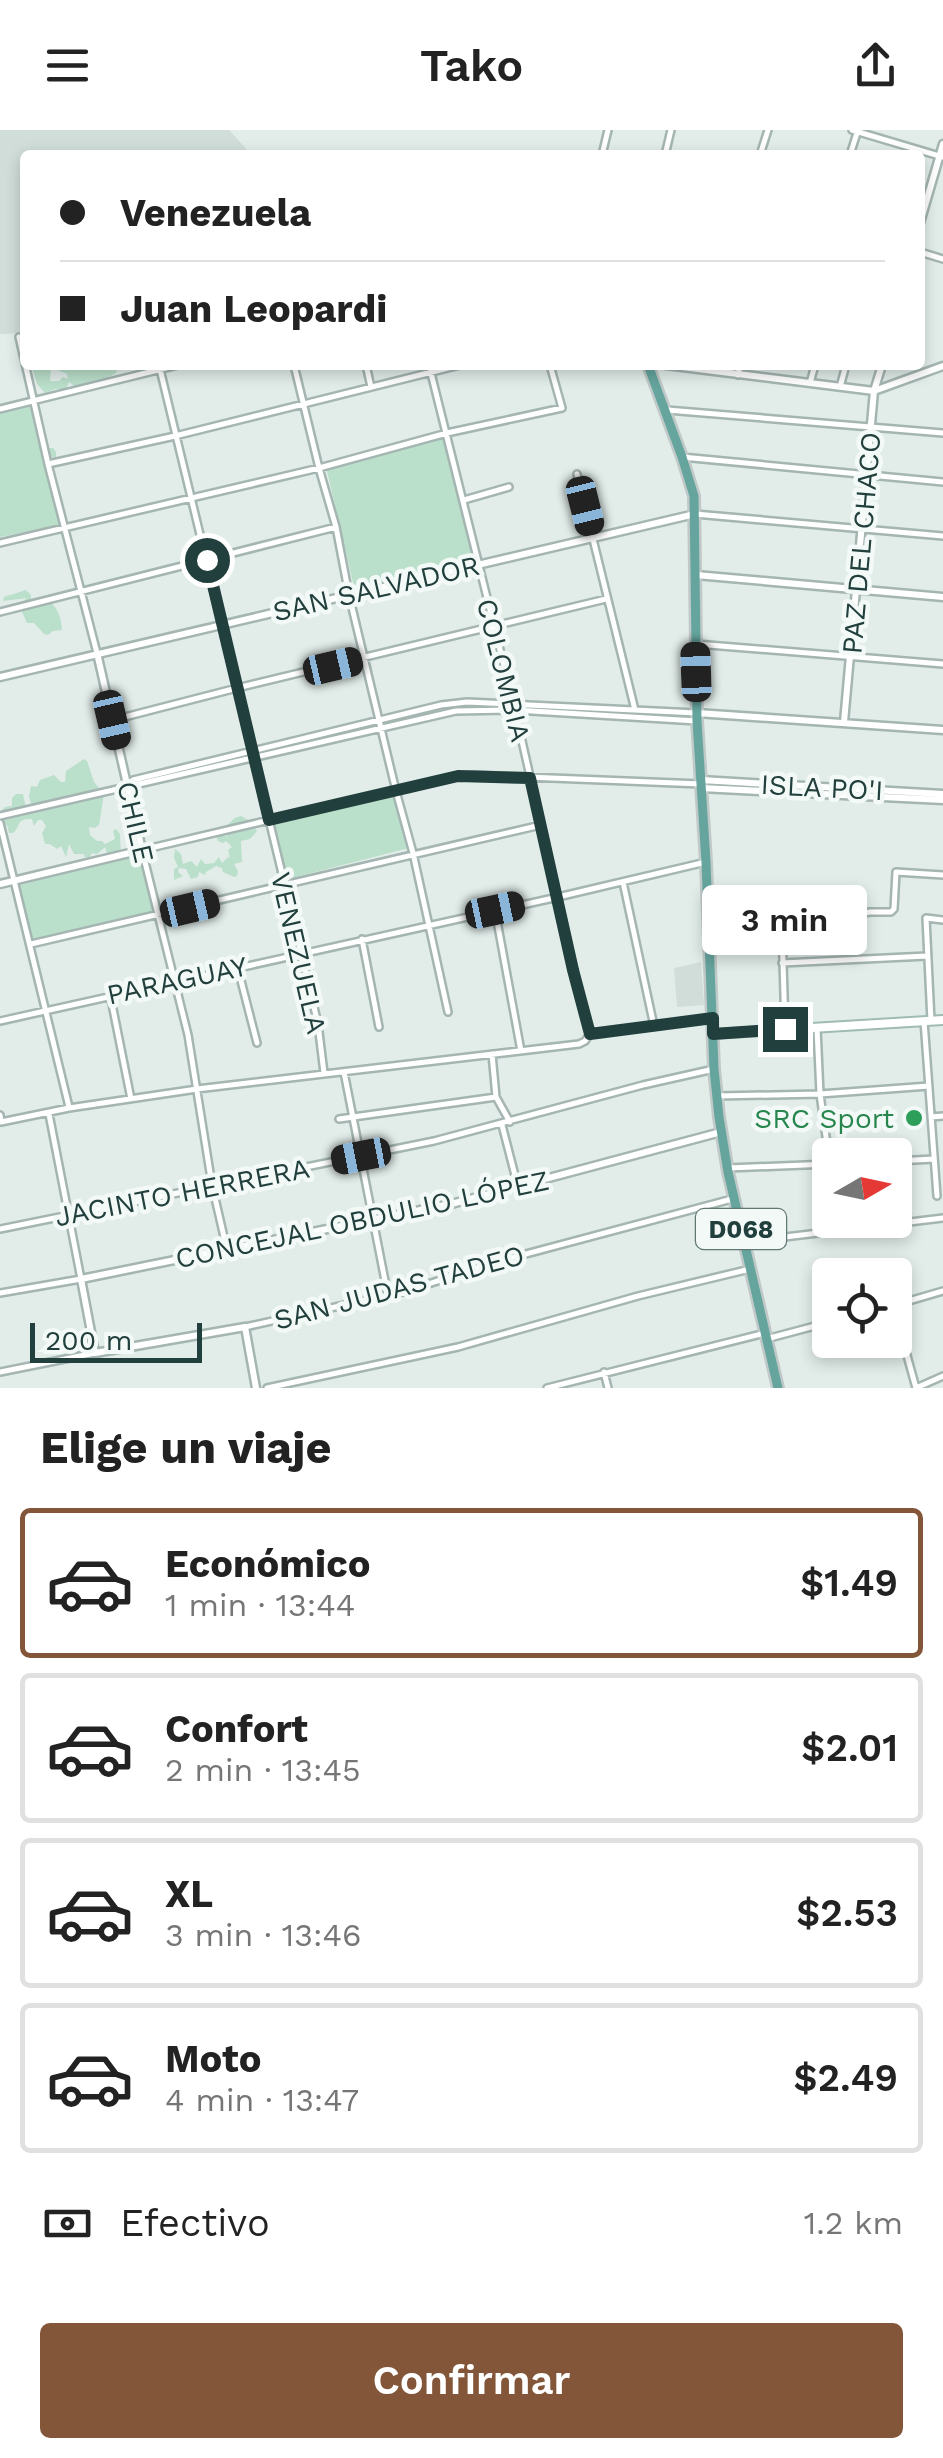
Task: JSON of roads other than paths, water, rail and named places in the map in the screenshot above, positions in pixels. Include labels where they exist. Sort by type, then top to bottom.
[{"type":"main road","name":"D068","points":[[650,370],[694,496],[697,717],[714,1069],[728,1168],[778,1388]]},
{"type":"main road","points":[[713,1034],[943,1020]]},
{"type":"street","points":[[856,131],[918,150]]},
{"type":"street","points":[[925,208],[943,144]]},
{"type":"street","name":"CHILE","points":[[19,338],[20,343]]},
{"type":"street","points":[[717,370],[874,391],[943,366]]},
{"type":"street","name":"CHILE","points":[[26,370],[188,1035],[212,1185],[227,1250]]},
{"type":"street","points":[[0,410],[149,370]]},
{"type":"street","name":"VENEZUELA","points":[[161,370],[318,1024],[324,1074]]},
{"type":"street","points":[[295,370],[336,528],[448,1012]]},
{"type":"street","points":[[367,370],[371,387]]},
{"type":"street","points":[[48,464],[304,404],[427,370]]},
{"type":"street","name":"COLOMBIA","points":[[430,370],[590,1034]]},
{"type":"street","points":[[0,543],[562,408],[551,370]]},
{"type":"street","points":[[738,375],[739,370]]},
{"type":"street","points":[[810,384],[814,370]]},
{"type":"street","points":[[840,387],[845,370]]},
{"type":"street","name":"PAZ DEL CHACO","points":[[844,722],[874,391],[880,370]]},
{"type":"street","points":[[666,410],[943,433]]},
{"type":"street","points":[[682,457],[943,482]]},
{"type":"street","points":[[577,474],[636,714]]},
{"type":"street","points":[[462,500],[509,487]]},
{"type":"street","points":[[695,514],[943,536]]},
{"type":"street","name":"SAN SALVADOR","points":[[0,677],[695,514]]},
{"type":"street","points":[[0,612],[336,528]]},
{"type":"street","points":[[696,574],[943,596]]},
{"type":"street","points":[[112,720],[606,599]]},
{"type":"street","points":[[696,644],[943,664]]},
{"type":"street","points":[[0,816],[380,719],[466,702],[943,730]]},
{"type":"street","points":[[253,754],[315,744],[456,711],[514,707]]},
{"type":"street","points":[[313,736],[315,744]]},
{"type":"street","points":[[0,884],[458,776],[701,784]]},
{"type":"street","name":"ISLA PO'I","points":[[701,784],[943,797]]},
{"type":"street","points":[[0,824],[70,1108]]},
{"type":"street","points":[[30,944],[541,825]]},
{"type":"street","name":"PARAGUAY","points":[[0,1020],[706,862]]},
{"type":"street","points":[[709,938],[870,912],[892,912],[896,872],[943,875]]},
{"type":"street","points":[[623,882],[654,1026]]},
{"type":"street","points":[[495,910],[521,1052]]},
{"type":"street","points":[[937,1196],[930,1116],[926,918],[943,920]]},
{"type":"street","points":[[782,928],[785,1029]]},
{"type":"street","points":[[362,939],[379,1027]]},
{"type":"street","points":[[782,963],[927,956]]},
{"type":"street","points":[[237,968],[257,1043]]},
{"type":"street","points":[[110,994],[131,1099]]},
{"type":"street","points":[[1,1119],[197,1089],[579,1044],[590,1034],[713,1018]]},
{"type":"street","points":[[817,1028],[826,1138]]},
{"type":"street","points":[[492,1054],[496,1097],[506,1124],[518,1187]]},
{"type":"street","name":"JACINTO HERRERA","points":[[0,1229],[506,1124],[714,1069]]},
{"type":"street","points":[[344,1072],[388,1296]]},
{"type":"street","points":[[717,1096],[929,1086]]},
{"type":"street","points":[[339,1119],[496,1097]]},
{"type":"street","points":[[49,1114],[95,1353]]},
{"type":"street","points":[[930,1116],[943,1116]]},
{"type":"street","name":"CONCEJAL OBDULIO LÓPEZ","points":[[0,1293],[372,1221],[518,1187],[721,1132]]},
{"type":"street","points":[[912,1159],[934,1158]]},
{"type":"street","points":[[728,1168],[812,1165]]},
{"type":"street","name":"SAN JUDAS TADEO","points":[[0,1372],[388,1296],[492,1263],[735,1198]]},
{"type":"street","points":[[744,1242],[943,1218]]},
{"type":"street","points":[[266,1388],[458,1347],[750,1269]]},
{"type":"street","points":[[912,1302],[943,1291]]},
{"type":"street","points":[[547,1388],[812,1326]]},
{"type":"street","points":[[244,1327],[256,1388]]},
{"type":"street","points":[[908,1358],[916,1388],[943,1376]]},
{"type":"street","points":[[604,1372],[608,1388]]},
{"type":"place","name":"SRC Sport","points":[[914,1118]]}]
